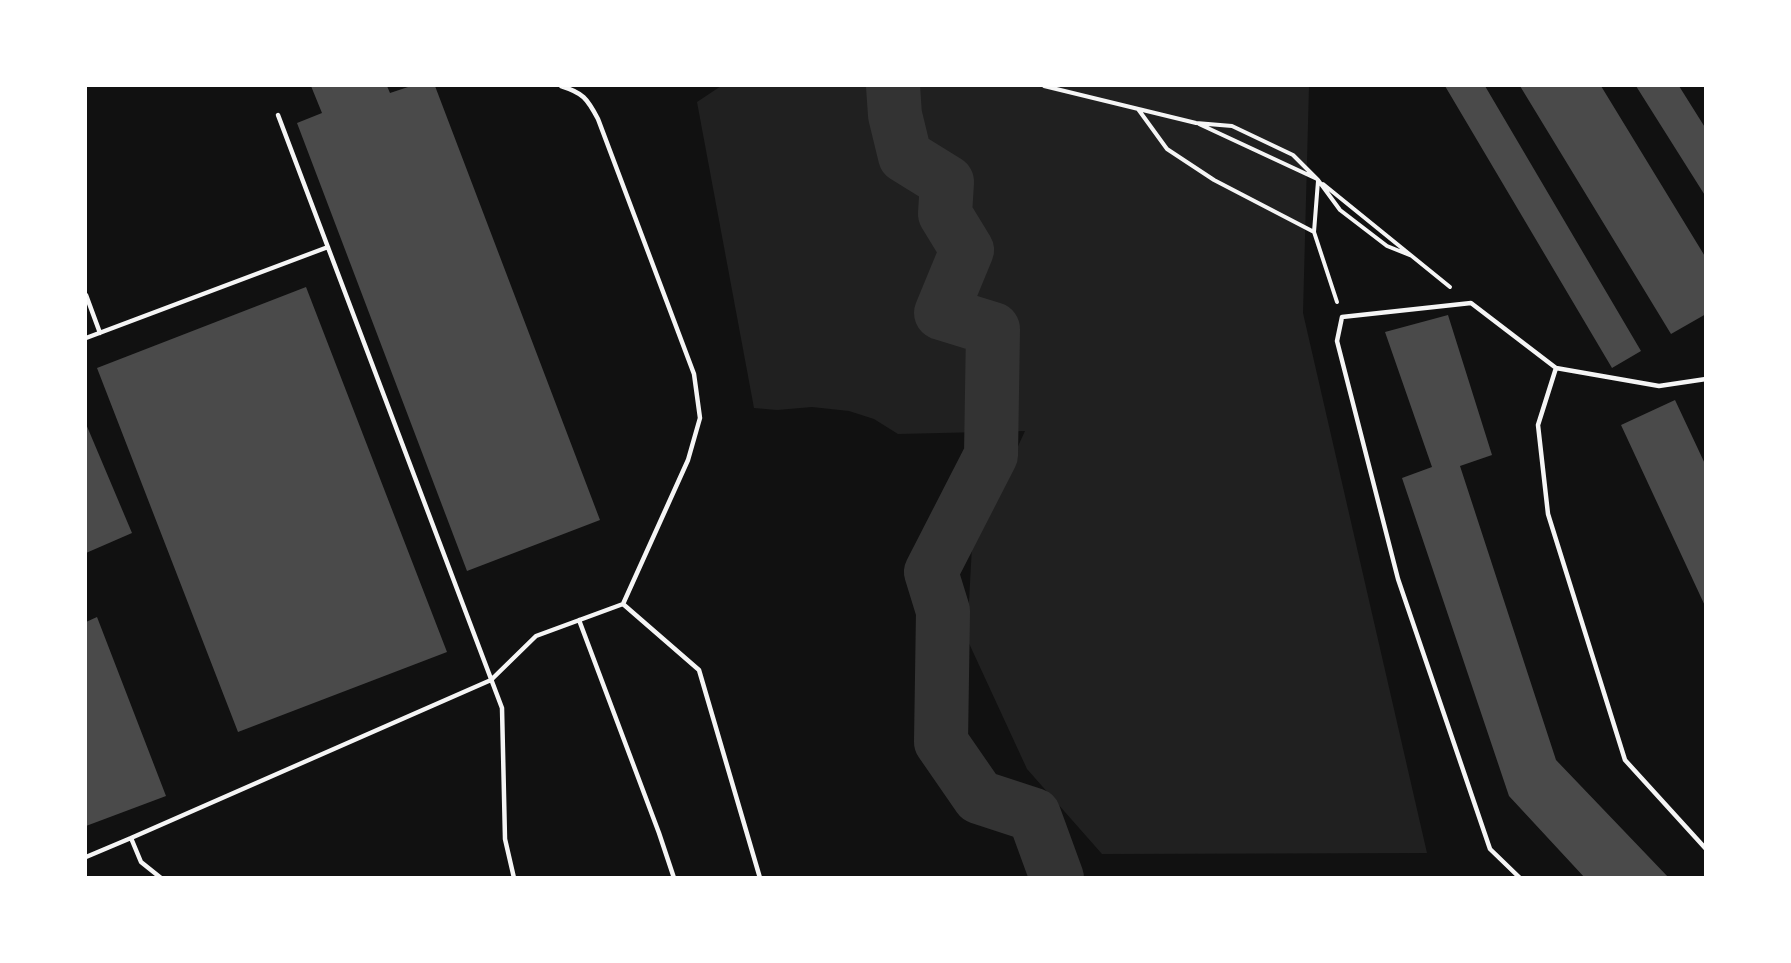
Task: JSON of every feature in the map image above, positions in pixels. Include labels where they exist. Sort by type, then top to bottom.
[{"type":"lane","points":[[86,857],[491,680],[536,636],[623,604],[688,460],[700,418],[694,374],[598,119],[588,100],[573,90],[561,86]]},
{"type":"lane","points":[[278,115],[502,708],[505,839],[514,878]]},
{"type":"lane","points":[[86,338],[328,247]]},
{"type":"lane","points":[[86,295],[100,333]]},
{"type":"lane","points":[[1520,878],[1490,849],[1398,579],[1337,341],[1342,317],[1471,303],[1556,368],[1659,386],[1706,379]]},
{"type":"lane","points":[[1556,368],[1538,425],[1548,514],[1625,760],[1706,849]]},
{"type":"lane","points":[[623,604],[699,670],[760,878]]},
{"type":"lane","points":[[579,620],[660,833],[674,878]]},
{"type":"lane","points":[[131,838],[141,862],[161,878]]},
{"type":"path","points":[[1044,86],[1196,123],[1232,126],[1293,155],[1318,180],[1471,303]]},
{"type":"path","points":[[1138,109],[1167,148],[1214,180],[1314,232]]},
{"type":"path","points":[[1196,123],[1318,180],[1340,210],[1387,246],[1412,256]]},
{"type":"path","points":[[1318,180],[1314,232],[1342,317]]},
{"type":"shaded area","points":[[721,86],[1309,86],[1303,313],[1427,853],[1102,854],[1027,769],[967,639],[972,546],[1025,431],[898,434],[874,419],[849,411],[812,407],[777,410],[754,408],[697,102]]},
{"type":"building","points":[[311,86],[387,86],[390,93],[411,86],[435,86],[600,520],[467,571],[297,123],[322,113]]},
{"type":"building","points":[[1445,86],[1485,86],[1641,351],[1612,368]]},
{"type":"building","points":[[1520,86],[1601,86],[1706,258],[1706,314],[1671,334]]},
{"type":"building","points":[[1636,86],[1679,86],[1706,129],[1706,197]]},
{"type":"building","points":[[306,287],[447,652],[238,732],[97,368]]},
{"type":"building","points":[[1448,315],[1492,455],[1460,466],[1556,760],[1669,878],[1585,878],[1509,796],[1402,478],[1432,467],[1385,332]]},
{"type":"building","points":[[1675,400],[1706,466],[1706,608],[1621,425]]},
{"type":"building","points":[[86,424],[132,533],[86,553]]},
{"type":"building","points":[[97,617],[166,796],[86,826],[86,622]]},
{"type":"waterway","points":[[893,86],[895,115],[905,156],[947,182],[945,214],[967,250],[941,313],[993,329],[991,455],[931,572],[943,611],[941,742],[979,797],[1034,815],[1057,878]]}]
